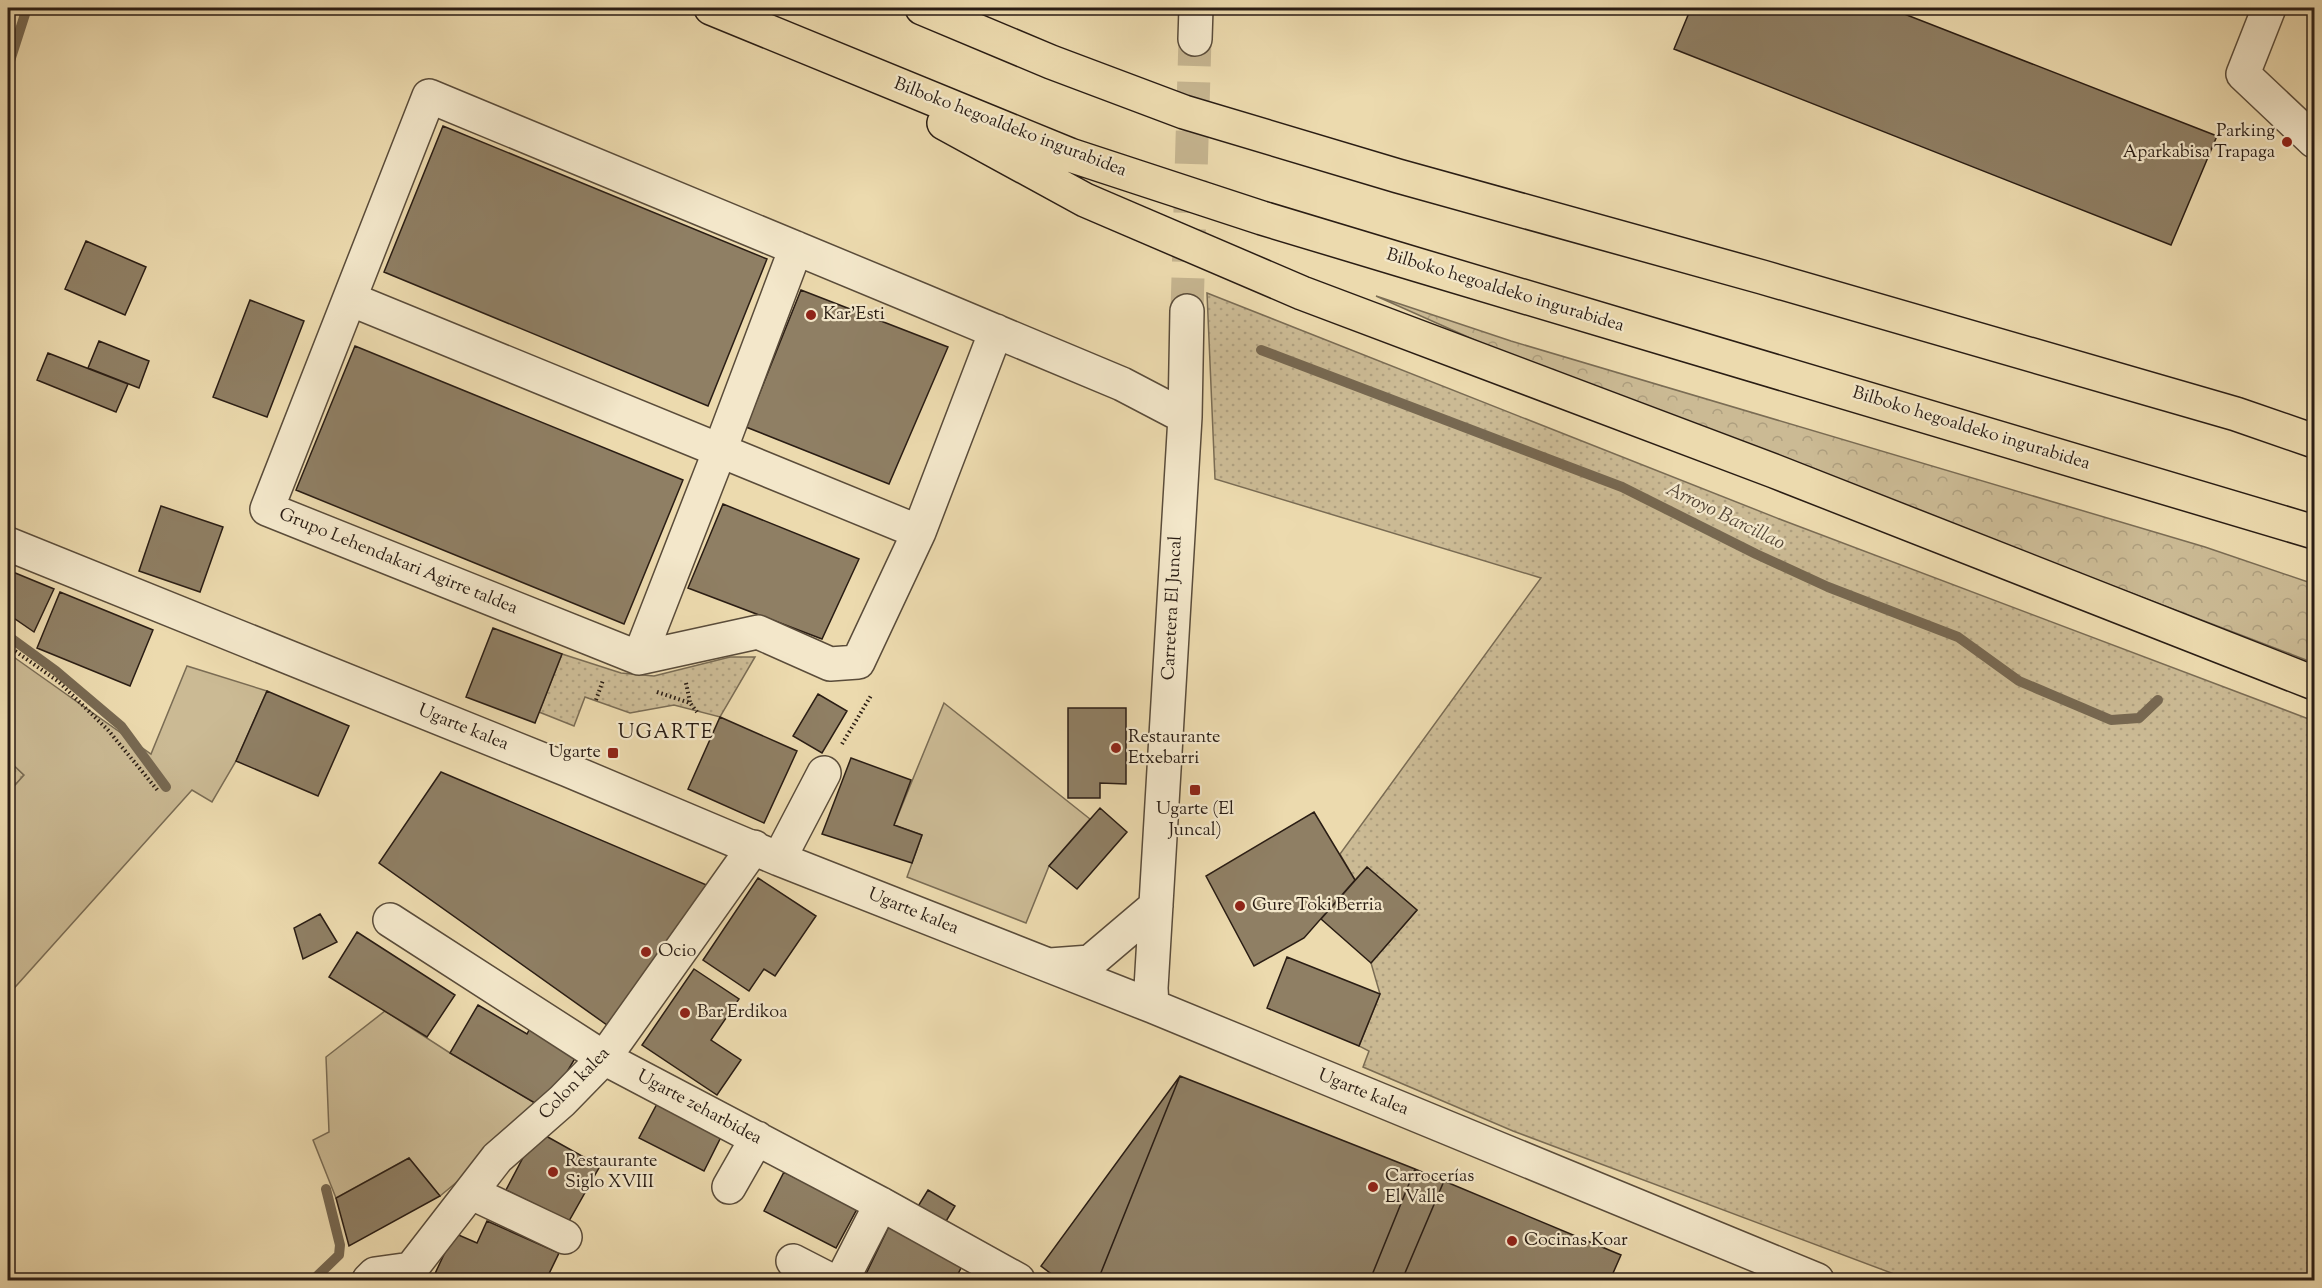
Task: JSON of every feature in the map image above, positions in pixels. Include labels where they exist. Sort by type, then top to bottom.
[{"type":"highway","name":"Bilboko hegoaldeko ingurabidea","points":[[711,8],[1070,155],[1250,214],[2314,532]]},
{"type":"highway","points":[[922,8],[1051,62],[1184,112],[1398,176],[2236,414],[2314,441]]},
{"type":"highway","points":[[803,46],[1085,200],[1302,293],[1763,466],[2314,683]]},
{"type":"highway","points":[[2236,414],[2314,427]]},
{"type":"street","points":[[2269,8],[2243,74],[2314,141]]},
{"type":"street","name":"Grupo Lehendakari Agirre taldea","points":[[639,658],[267,509],[429,96],[1122,384],[1185,417]]},
{"type":"street","points":[[639,658],[796,248]]},
{"type":"street","points":[[350,299],[919,532]]},
{"type":"street","name":"Carretera El Juncal","points":[[1152,1006],[1185,417],[1187,311]]},
{"type":"street","points":[[639,658],[758,632],[830,664],[858,662],[919,532],[996,331]]},
{"type":"street","name":"Ugarte kalea","points":[[8,544],[568,770],[766,853],[1152,1006],[1817,1281]]},
{"type":"street","name":"Colon kalea","points":[[410,1275],[497,1158],[562,1101],[604,1058],[766,853],[824,773]]},
{"type":"street","points":[[1047,965],[1090,962],[1156,906]]},
{"type":"street","name":"Ugarte zeharbidea","points":[[390,920],[604,1058],[881,1204],[1018,1281]]},
{"type":"street","points":[[729,1188],[757,1138]]},
{"type":"street","points":[[472,1193],[565,1237]]},
{"type":"street","points":[[842,1281],[881,1204]]},
{"type":"street","points":[[793,1261],[830,1281]]},
{"type":"street","points":[[369,1281],[375,1274],[410,1275]]},
{"type":"path","points":[[8,646],[67,690],[108,730],[159,792]]},
{"type":"path","points":[[824,773],[866,705]]},
{"type":"green space","points":[[1207,293],[1782,520],[2314,721],[2314,1280],[1910,1280],[1513,1131],[1363,1067],[1369,1051],[1359,1046],[1380,994],[1371,963],[1417,910],[1367,867],[1355,880],[1340,854],[1541,578],[1215,479]]},
{"type":"green space","points":[[1376,296],[1511,341],[2205,547],[2314,584],[2314,663],[1506,354]]},
{"type":"green space","points":[[8,653],[151,754],[187,666],[267,691],[236,761],[212,802],[192,790],[8,995],[8,793],[24,775],[8,760]]},
{"type":"green space","points":[[562,654],[621,673],[654,676],[730,657],[755,657],[720,717],[674,705],[630,713],[585,697],[574,726],[539,712]]},
{"type":"green space","points":[[944,703],[1090,819],[1049,866],[1026,923],[907,877],[922,835],[894,825]]},
{"type":"green space","points":[[8,760],[24,775],[8,793]]},
{"type":"green space","points":[[385,1011],[450,1053],[545,1109],[440,1196],[409,1158],[336,1198],[313,1140],[329,1132],[326,1057]]},
{"type":"building","points":[[1691,8],[1889,8],[2217,136],[2171,245],[1674,49]]},
{"type":"building","points":[[443,126],[767,259],[708,406],[384,272]]},
{"type":"building","points":[[86,241],[146,267],[125,315],[65,289]]},
{"type":"building","points":[[801,290],[948,347],[889,484],[746,427]]},
{"type":"building","points":[[250,300],[304,321],[267,417],[213,397]]},
{"type":"building","points":[[99,341],[149,361],[139,388],[88,368]]},
{"type":"building","points":[[355,346],[683,480],[624,624],[296,490]]},
{"type":"building","points":[[48,353],[128,384],[116,412],[37,380]]},
{"type":"building","points":[[723,504],[859,559],[822,639],[688,588]]},
{"type":"building","points":[[161,506],[223,527],[200,592],[139,571]]},
{"type":"building","points":[[8,570],[54,589],[34,632],[8,614]]},
{"type":"building","points":[[60,592],[153,630],[130,686],[37,648]]},
{"type":"building","points":[[493,628],[562,654],[535,723],[466,697]]},
{"type":"building","points":[[267,691],[349,726],[318,796],[236,761]]},
{"type":"building","points":[[818,694],[847,711],[822,753],[793,736]]},
{"type":"building","points":[[1068,708],[1126,708],[1126,784],[1100,783],[1100,798],[1068,798]]},
{"type":"building","points":[[720,717],[797,751],[764,823],[688,789]]},
{"type":"building","points":[[851,758],[911,780],[894,825],[922,835],[912,863],[822,834]]},
{"type":"building","points":[[441,772],[709,886],[607,1025],[379,863]]},
{"type":"building","points":[[1100,808],[1127,832],[1077,889],[1049,866]]},
{"type":"building","points":[[1314,812],[1355,880],[1304,938],[1254,966],[1206,876]]},
{"type":"building","points":[[1367,867],[1417,910],[1371,963],[1321,919]]},
{"type":"building","points":[[758,878],[816,916],[775,976],[764,969],[749,991],[703,960]]},
{"type":"building","points":[[320,914],[337,942],[303,959],[294,928]]},
{"type":"building","points":[[357,932],[455,995],[427,1037],[329,977]]},
{"type":"building","points":[[1287,957],[1380,994],[1359,1046],[1267,1008]]},
{"type":"building","points":[[694,969],[739,999],[711,1040],[741,1060],[717,1095],[642,1045]]},
{"type":"building","points":[[478,1005],[527,1034],[536,1017],[583,1045],[545,1109],[450,1053]]},
{"type":"building","points":[[1180,1076],[1415,1169],[1370,1280],[1098,1280]]},
{"type":"building","points":[[1180,1076],[1098,1280],[1059,1280],[1041,1266]]},
{"type":"building","points":[[658,1102],[722,1135],[704,1171],[639,1138]]},
{"type":"building","points":[[537,1131],[600,1166],[569,1221],[506,1190]]},
{"type":"building","points":[[409,1158],[440,1196],[349,1246],[336,1198]]},
{"type":"building","points":[[1415,1169],[1444,1181],[1402,1280],[1370,1280]]},
{"type":"building","points":[[784,1172],[857,1209],[836,1248],[764,1211]]},
{"type":"building","points":[[1444,1181],[1621,1255],[1610,1280],[1402,1280]]},
{"type":"building","points":[[928,1190],[955,1206],[945,1223],[917,1208]]},
{"type":"building","points":[[487,1221],[559,1253],[546,1280],[432,1280],[454,1233],[477,1243]]},
{"type":"building","points":[[891,1222],[966,1258],[955,1280],[879,1280],[866,1274]]},
{"type":"waterway","name":"Arroyo Barcillao","points":[[8,67],[27,8]]},
{"type":"waterway","name":"Arroyo Barcillao","points":[[1261,350],[1622,487],[1828,587],[1958,637],[2019,681],[2111,720],[2139,718],[2158,700]]},
{"type":"waterway","name":"Arroyo Barcillao","points":[[8,636],[56,671],[121,726],[166,787]]},
{"type":"waterway","name":"Arroyo Barcillao","points":[[313,1280],[339,1255],[340,1245],[326,1189]]},
{"type":"tunnel","points":[[1187,311],[1195,39]]},
{"type":"place","name":"Parking Aparkabisa Trapaga","points":[[2287,142]]},
{"type":"place","name":"Kar'Esti","points":[[811,315]]},
{"type":"place","name":"Restaurante Etxebarri","points":[[1116,748]]},
{"type":"place","name":"Ugarte","points":[[613,753]]},
{"type":"place","name":"Ugarte (El Juncal)","points":[[1195,790]]},
{"type":"place","name":"Gure Toki Berria","points":[[1240,906]]},
{"type":"place","name":"Ocio","points":[[646,952]]},
{"type":"place","name":"Bar Erdikoa","points":[[685,1013]]},
{"type":"place","name":"Restaurante Siglo XVIII","points":[[553,1172]]},
{"type":"place","name":"Carrocerías El Valle","points":[[1373,1187]]},
{"type":"place","name":"Cocinas Koar","points":[[1512,1241]]},
{"type":"district","name":"UGARTE","points":[[666,733]]}]
